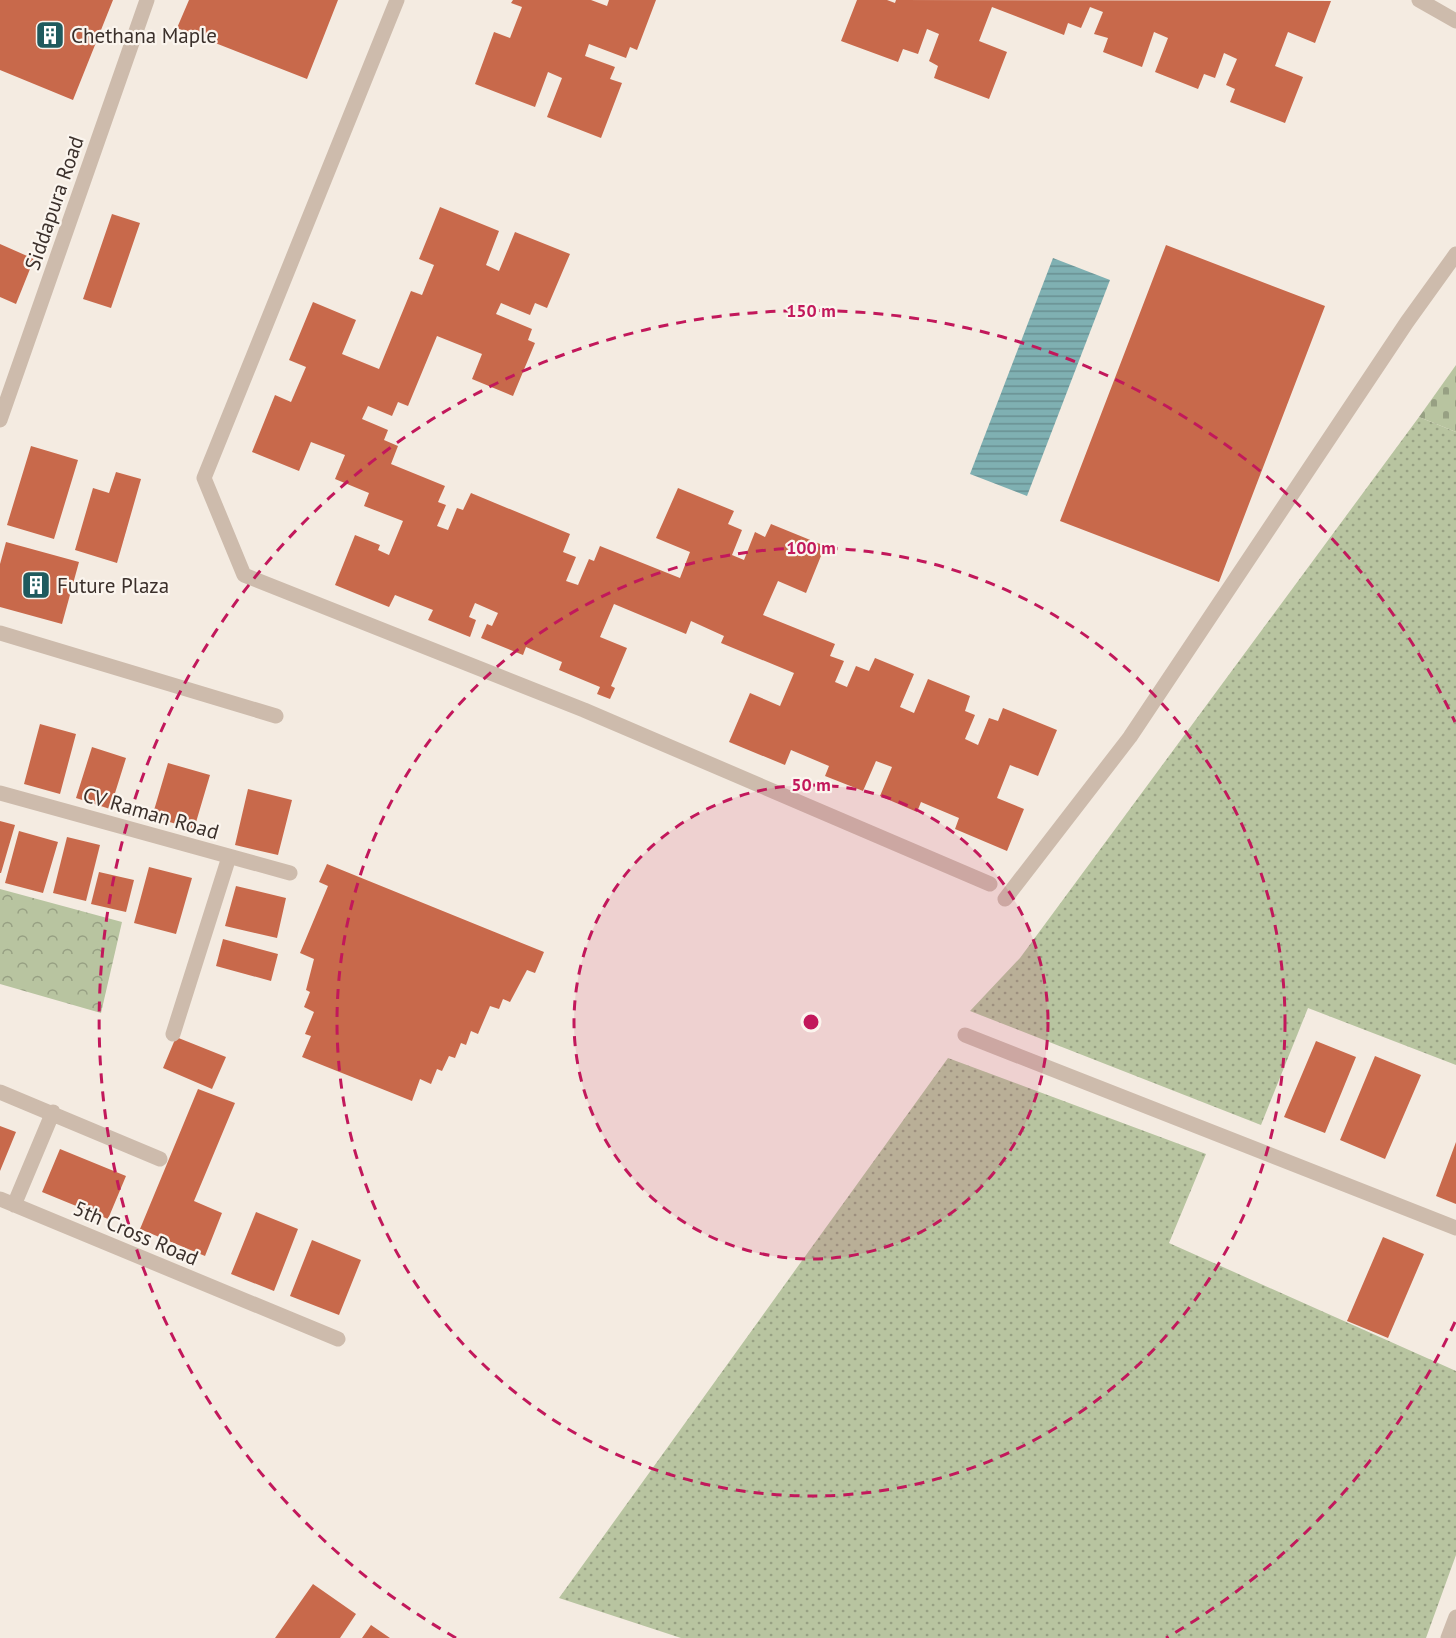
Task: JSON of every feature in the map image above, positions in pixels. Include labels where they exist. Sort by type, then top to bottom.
[{"type":"street","name":"Siddapura Road","points":[[0,420],[147,0]]},
{"type":"street","points":[[397,0],[204,478],[244,575],[584,710],[990,884]]},
{"type":"street","points":[[1419,0],[1456,21]]},
{"type":"street","points":[[1005,899],[1130,737],[1401,332],[1456,254]]},
{"type":"street","points":[[0,633],[276,716]]},
{"type":"street","name":"CV Raman Road","points":[[0,793],[290,873]]},
{"type":"street","points":[[173,1034],[229,857]]},
{"type":"street","points":[[965,1035],[1456,1228]]},
{"type":"street","points":[[0,1092],[53,1112],[160,1159]]},
{"type":"street","points":[[7,1202],[53,1112]]},
{"type":"street","name":"5th Cross Road","points":[[7,1202],[338,1340]]},
{"type":"street","points":[[1448,1638],[1456,1617]]},
{"type":"green space","points":[[1456,365],[1456,432],[1419,417]]},
{"type":"green space","points":[[1419,417],[1456,432],[1456,1065],[1308,1008],[1261,1125],[970,1011],[1020,958]]},
{"type":"green space","points":[[0,889],[122,922],[101,1013],[0,984]]},
{"type":"green space","points":[[948,1058],[1206,1154],[1169,1243],[1456,1371],[1456,1555],[1426,1638],[681,1638],[559,1598]]},
{"type":"water","points":[[1053,258],[1110,280],[1027,496],[970,474]]},
{"type":"building","name":"Chethana Maple","points":[[0,0],[113,0],[73,100],[0,70]]},
{"type":"building","points":[[189,0],[338,0],[307,79],[177,28]]},
{"type":"building","points":[[513,0],[591,0],[607,6],[609,0],[656,0],[637,50],[630,47],[626,58],[589,44],[585,56],[615,67],[610,79],[622,83],[601,138],[547,117],[562,78],[548,72],[535,107],[475,84],[494,32],[510,38],[522,7],[511,3]]},
{"type":"building","points":[[857,0],[887,0],[895,3],[896,0],[1331,1],[1315,43],[1288,32],[1275,66],[1303,77],[1285,123],[1230,102],[1235,89],[1226,85],[1237,59],[1224,53],[1215,78],[1204,74],[1198,89],[1155,72],[1168,38],[1154,32],[1142,67],[1103,52],[1108,38],[1094,34],[1103,12],[1090,7],[1081,28],[1068,23],[1064,35],[992,7],[979,41],[1007,52],[989,99],[934,78],[938,66],[929,61],[939,34],[927,29],[918,54],[903,49],[898,62],[841,41]]},
{"type":"building","points":[[440,207],[499,231],[486,265],[499,271],[515,232],[570,254],[547,308],[535,303],[530,315],[501,303],[496,314],[532,329],[528,340],[535,343],[513,396],[472,379],[482,354],[437,336],[408,406],[398,402],[392,416],[368,406],[362,419],[388,430],[384,440],[398,446],[391,464],[445,486],[438,502],[446,505],[437,526],[448,530],[457,508],[463,510],[471,493],[570,534],[563,552],[576,557],[566,581],[578,585],[589,559],[594,561],[600,546],[680,578],[690,552],[656,538],[678,488],[734,511],[728,524],[742,530],[732,555],[744,560],[755,532],[765,537],[771,524],[825,546],[806,593],[778,581],[763,615],[835,644],[830,656],[844,661],[835,682],[847,687],[856,666],[869,671],[875,658],[914,674],[900,707],[914,713],[928,679],[970,696],[965,711],[975,715],[965,739],[978,745],[989,718],[998,721],[1003,708],[1057,730],[1038,776],[1010,765],[997,798],[1024,809],[1007,851],[955,829],[959,818],[921,802],[917,812],[880,796],[892,767],[876,761],[863,791],[825,776],[829,766],[791,750],[785,765],[729,742],[750,693],[780,706],[794,673],[721,643],[724,636],[691,621],[686,634],[614,604],[600,637],[627,648],[611,686],[615,688],[610,699],[597,694],[600,687],[559,670],[562,662],[526,647],[523,655],[481,638],[487,624],[492,626],[498,613],[475,603],[469,617],[476,620],[470,637],[428,620],[433,610],[395,595],[389,607],[335,585],[355,535],[380,545],[378,550],[389,555],[403,521],[364,506],[369,493],[335,479],[345,455],[311,442],[299,471],[252,452],[275,395],[291,402],[306,367],[289,360],[313,302],[356,320],[342,354],[379,369],[411,291],[422,295],[434,265],[419,259]]},
{"type":"building","points":[[112,214],[140,223],[111,308],[83,299]]},
{"type":"building","points":[[0,244],[34,259],[16,304],[0,297]]},
{"type":"building","points":[[1166,245],[1325,306],[1219,582],[1060,521]]},
{"type":"building","points":[[31,446],[78,460],[54,539],[7,525]]},
{"type":"building","points":[[116,472],[141,479],[117,563],[75,550],[93,488],[109,493]]},
{"type":"building","name":"Future Plaza","points":[[6,542],[79,562],[62,624],[0,607],[0,564]]},
{"type":"building","points":[[40,724],[76,734],[60,794],[24,784]]},
{"type":"building","points":[[92,747],[126,758],[110,809],[76,798]]},
{"type":"building","points":[[168,763],[210,775],[194,829],[152,817]]},
{"type":"building","points":[[248,789],[292,800],[278,855],[235,845]]},
{"type":"building","points":[[0,821],[15,825],[1,873],[0,873]]},
{"type":"building","points":[[19,831],[58,842],[43,893],[5,883]]},
{"type":"building","points":[[67,837],[100,845],[86,901],[53,893]]},
{"type":"building","points":[[327,864],[544,952],[535,973],[527,970],[510,1002],[503,999],[499,1009],[490,1006],[478,1034],[471,1031],[466,1045],[461,1043],[455,1058],[449,1056],[442,1071],[437,1069],[431,1084],[420,1079],[412,1101],[302,1057],[311,1036],[305,1034],[314,1012],[304,1007],[310,992],[306,990],[314,959],[300,953],[328,886],[319,882]]},
{"type":"building","points":[[149,867],[192,878],[176,934],[134,923]]},
{"type":"building","points":[[99,872],[134,880],[126,912],[91,904]]},
{"type":"building","points":[[236,886],[286,898],[277,938],[225,926]]},
{"type":"building","points":[[223,939],[278,954],[271,981],[216,966]]},
{"type":"building","points":[[176,1037],[226,1057],[212,1089],[163,1068]]},
{"type":"building","points":[[1316,1041],[1356,1057],[1325,1133],[1284,1117]]},
{"type":"building","points":[[1375,1056],[1421,1075],[1385,1159],[1340,1140]]},
{"type":"building","points":[[198,1089],[235,1103],[194,1201],[222,1213],[205,1256],[140,1229]]},
{"type":"building","points":[[0,1126],[16,1132],[0,1171]]},
{"type":"building","points":[[1456,1142],[1456,1204],[1436,1196]]},
{"type":"building","points":[[60,1149],[126,1176],[108,1219],[42,1192]]},
{"type":"building","points":[[256,1212],[298,1229],[274,1291],[231,1274]]},
{"type":"building","points":[[1383,1237],[1424,1254],[1388,1338],[1347,1321]]},
{"type":"building","points":[[312,1240],[361,1260],[339,1315],[290,1296]]},
{"type":"building","points":[[313,1584],[356,1614],[340,1638],[275,1638]]},
{"type":"building","points":[[371,1625],[390,1638],[362,1638]]},
{"type":"place","name":"Chethana Maple","points":[[50,35]]},
{"type":"place","name":"Future Plaza","points":[[36,585]]}]
